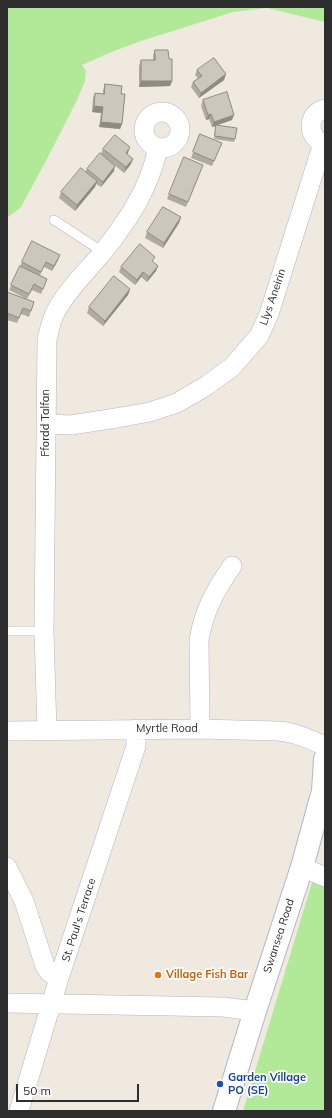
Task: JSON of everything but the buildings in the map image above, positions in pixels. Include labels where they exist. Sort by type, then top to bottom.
[{"type":"main road","name":"Swansea Road","points":[[224,1111],[302,867],[323,791],[325,759]]},
{"type":"street","name":"Llys Aneirin","points":[[46,424],[71,425],[150,412],[177,403],[206,386],[232,367],[259,336],[269,314],[324,144],[317,140],[312,134],[312,120],[316,114],[325,109]]},
{"type":"street","name":"Ffordd Talfan","points":[[46,731],[44,631],[47,340],[55,312],[64,298],[123,226],[140,198],[150,179],[158,148]]},
{"type":"street","points":[[200,729],[199,640],[201,626],[215,591],[232,566]]},
{"type":"street","name":"St. Paul's Terrace","points":[[20,1111],[59,978],[136,746],[136,729]]},
{"type":"street","name":"Myrtle Road","points":[[7,731],[200,729],[287,731],[325,746]]},
{"type":"street","points":[[7,867],[24,901],[45,966],[49,972],[59,978]]},
{"type":"street","points":[[302,867],[325,877]]},
{"type":"street","points":[[7,1003],[223,1007],[255,1011]]},
{"type":"lane","points":[[54,220],[103,252]]},
{"type":"lane","points":[[7,631],[44,631]]},
{"type":"green space","points":[[7,7],[325,7],[325,22],[267,8],[233,12],[141,41],[82,65],[86,71],[85,81],[76,102],[21,207],[7,218]]},
{"type":"green space","points":[[313,879],[325,884],[325,1111],[243,1111]]},
{"type":"place","name":"Village Fish Bar","points":[[158,975]]},
{"type":"place","name":"Garden Village PO (SE)","points":[[220,1084]]}]
